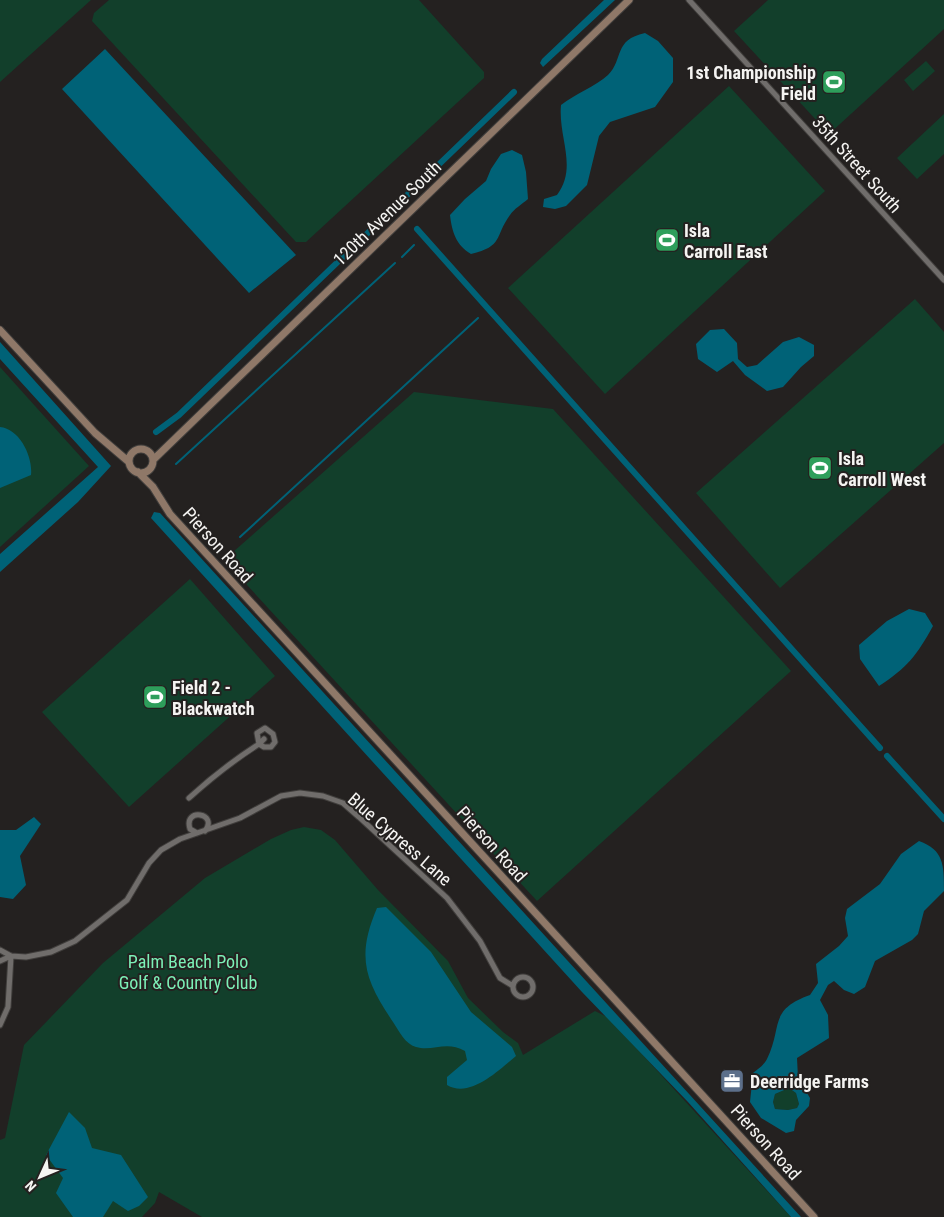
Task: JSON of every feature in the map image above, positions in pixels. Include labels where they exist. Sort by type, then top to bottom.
[{"type":"street","name":"120th Avenue South","points":[[153,460],[165,446],[176,438],[629,0]]},
{"type":"street","name":"35th Street South","points":[[689,0],[944,280]]},
{"type":"street","points":[[0,330],[95,433],[129,462],[133,470],[138,472],[147,471],[153,460],[148,451],[139,449],[133,452],[129,462]]},
{"type":"street","points":[[112,446],[133,452]]},
{"type":"street","name":"120th Avenue South","points":[[148,451],[165,446]]},
{"type":"street","name":"Pierson Road","points":[[150,468],[153,487]]},
{"type":"street","name":"Pierson Road","points":[[138,472],[153,487],[170,514],[814,1217]]},
{"type":"street","points":[[189,798],[208,780],[264,739]]},
{"type":"street","name":"Blue Cypress Lane","points":[[0,961],[11,956],[26,957],[51,952],[75,941],[127,900],[149,863],[161,850],[180,839],[240,818],[281,796],[300,794],[323,796],[343,804],[446,898],[480,941],[500,978],[513,986]]},
{"type":"street","points":[[198,833],[192,831],[189,826],[190,819],[194,814],[206,817],[208,826],[205,831]]},
{"type":"street","points":[[0,950],[11,956],[8,1006],[0,1025]]},
{"type":"green space","points":[[0,0],[91,0],[0,82]]},
{"type":"green space","points":[[109,0],[419,0],[484,72],[484,78],[306,242],[296,242],[92,21],[94,13]]},
{"type":"green space","name":"1st Championship Field","points":[[768,0],[944,0],[944,29],[829,134],[734,31]]},
{"type":"green space","points":[[926,61],[935,71],[913,91],[904,80]]},
{"type":"green space","name":"Isla Carroll East","points":[[729,86],[825,191],[605,394],[508,288]]},
{"type":"green space","points":[[944,114],[944,154],[917,179],[897,158]]},
{"type":"green space","name":"Isla Carroll West","points":[[915,299],[944,332],[944,443],[780,588],[696,493]]},
{"type":"green space","points":[[0,367],[89,466],[0,547]]},
{"type":"green space","points":[[414,392],[553,409],[791,671],[537,901],[224,560]]},
{"type":"green space","name":"Field 2 - Blackwatch","points":[[190,579],[275,676],[129,807],[42,712]]},
{"type":"green space","name":"Palm Beach Polo Golf & Country Club","points":[[304,827],[321,830],[335,840],[378,890],[448,961],[468,998],[503,1032],[518,1043],[523,1055],[595,1011],[609,1018],[791,1217],[202,1217],[159,1192],[155,1203],[142,1217],[0,1217],[0,1140],[5,1138],[24,1045],[103,963],[205,878],[271,839],[291,830]]},
{"type":"green space","points":[[789,1088],[796,1093],[799,1104],[797,1108],[788,1110],[775,1109],[773,1102],[775,1094]]},
{"type":"water","points":[[604,0],[615,0],[543,67],[540,63],[542,59]]},
{"type":"water","points":[[645,33],[658,41],[673,58],[673,82],[655,107],[610,122],[599,136],[587,185],[566,206],[555,209],[543,207],[544,199],[557,195],[566,174],[567,163],[561,105],[608,75],[616,63],[623,45],[635,36]]},
{"type":"water","points":[[105,49],[296,255],[249,293],[62,89]]},
{"type":"water","points":[[512,150],[522,155],[526,172],[528,199],[512,213],[494,244],[489,248],[471,254],[458,242],[450,215],[486,181],[501,154]]},
{"type":"water","points":[[724,329],[737,343],[738,359],[747,367],[757,365],[783,342],[799,337],[814,345],[814,356],[783,387],[767,391],[745,375],[733,361],[717,372],[698,359],[696,344],[710,330]]},
{"type":"water","points":[[0,342],[111,466],[78,502],[0,572],[0,554],[98,467],[0,359]]},
{"type":"water","points":[[0,427],[14,433],[24,445],[30,460],[31,475],[0,488]]},
{"type":"water","points":[[154,512],[160,513],[801,1217],[791,1217],[688,1102],[582,992],[151,518]]},
{"type":"water","points":[[909,609],[925,613],[933,626],[922,645],[904,667],[879,686],[860,659],[859,645],[887,621]]},
{"type":"water","points":[[34,817],[41,824],[20,856],[26,885],[13,899],[0,897],[0,830],[16,830]]},
{"type":"water","points":[[919,841],[933,849],[938,854],[943,866],[944,891],[924,911],[918,934],[912,940],[875,961],[865,987],[854,994],[844,990],[834,981],[828,985],[820,1000],[828,1015],[829,1038],[797,1058],[798,1078],[810,1098],[809,1106],[796,1120],[794,1131],[786,1133],[761,1118],[750,1102],[753,1073],[767,1059],[782,1013],[797,1001],[810,995],[818,983],[816,964],[839,946],[848,936],[845,918],[847,909],[880,884],[901,854]],"holes":[[[789,1088],[796,1093],[799,1104],[797,1108],[788,1110],[775,1109],[773,1102],[775,1094]]]},
{"type":"water","points":[[386,907],[431,952],[471,1012],[512,1047],[516,1056],[484,1081],[465,1088],[447,1085],[447,1077],[467,1060],[465,1051],[452,1046],[422,1048],[412,1045],[403,1037],[383,1007],[370,980],[365,955],[371,925],[377,908]]},
{"type":"water","points":[[69,1112],[85,1128],[92,1148],[121,1155],[148,1197],[139,1206],[128,1211],[113,1201],[103,1217],[73,1217],[56,1193],[63,1178],[46,1155]]},
{"type":"waterway","points":[[156,432],[179,415],[514,92]]},
{"type":"waterway","points":[[417,229],[880,748]]},
{"type":"waterway","points":[[402,257],[414,245]]},
{"type":"waterway","points":[[176,464],[395,263]]},
{"type":"waterway","points":[[240,537],[478,318]]},
{"type":"waterway","points":[[887,756],[944,819]]},
{"type":"place","name":"1st Championship Field","points":[[834,82]]},
{"type":"place","name":"Isla Carroll East","points":[[667,240]]},
{"type":"place","name":"Isla Carroll West","points":[[820,468]]},
{"type":"place","name":"Field 2 - Blackwatch","points":[[155,697]]},
{"type":"place","name":"Deerridge Farms","points":[[732,1081]]}]
